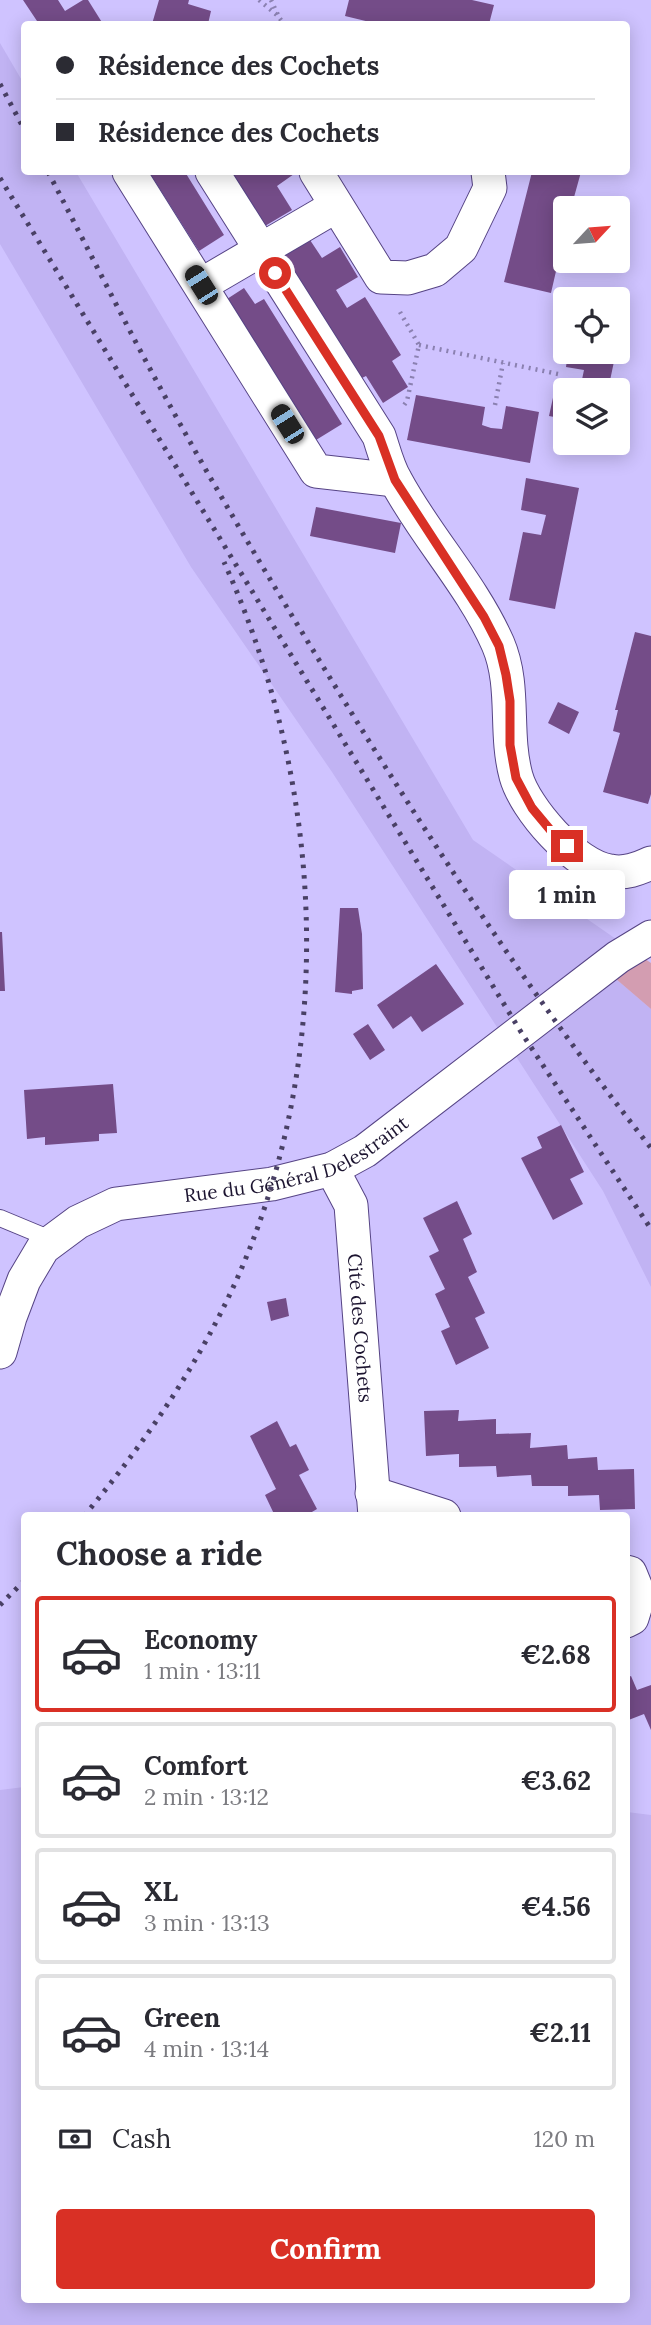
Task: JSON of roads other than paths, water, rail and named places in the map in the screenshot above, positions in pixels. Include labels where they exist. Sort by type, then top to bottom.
[{"type":"street","points":[[131,175],[316,471],[395,480]]},
{"type":"street","points":[[214,175],[379,436],[395,480],[484,617],[499,646],[510,701],[510,745],[516,778],[532,808],[552,832],[583,860],[609,872],[633,871],[651,863]]},
{"type":"street","points":[[318,175],[381,278],[408,278],[435,270],[461,248],[490,188],[488,175]]},
{"type":"street","points":[[201,285],[336,206]]},
{"type":"street","name":"Rue du Général Delestraint","points":[[0,1352],[24,1280],[43,1248],[78,1222],[116,1204],[272,1184],[332,1169],[365,1151],[618,957],[651,937]]},
{"type":"street","name":"Cité des Cochets","points":[[332,1169],[351,1205],[373,1504],[420,1512]]},
{"type":"street","points":[[630,1573],[639,1595],[630,1619]]},
{"type":"lane","points":[[0,1218],[53,1240]]},
{"type":"railway","points":[[0,84],[21,123]]},
{"type":"railway","points":[[50,175],[191,443],[261,565],[359,725],[499,941],[651,1148]]},
{"type":"railway","points":[[0,178],[521,1032],[651,1229]]},
{"type":"railway","points":[[87,1512],[160,1416],[204,1345],[241,1271],[281,1150],[298,1065],[306,980],[305,894],[297,808],[280,724],[256,642],[224,562]]},
{"type":"railway","points":[[0,1605],[21,1584]]}]
